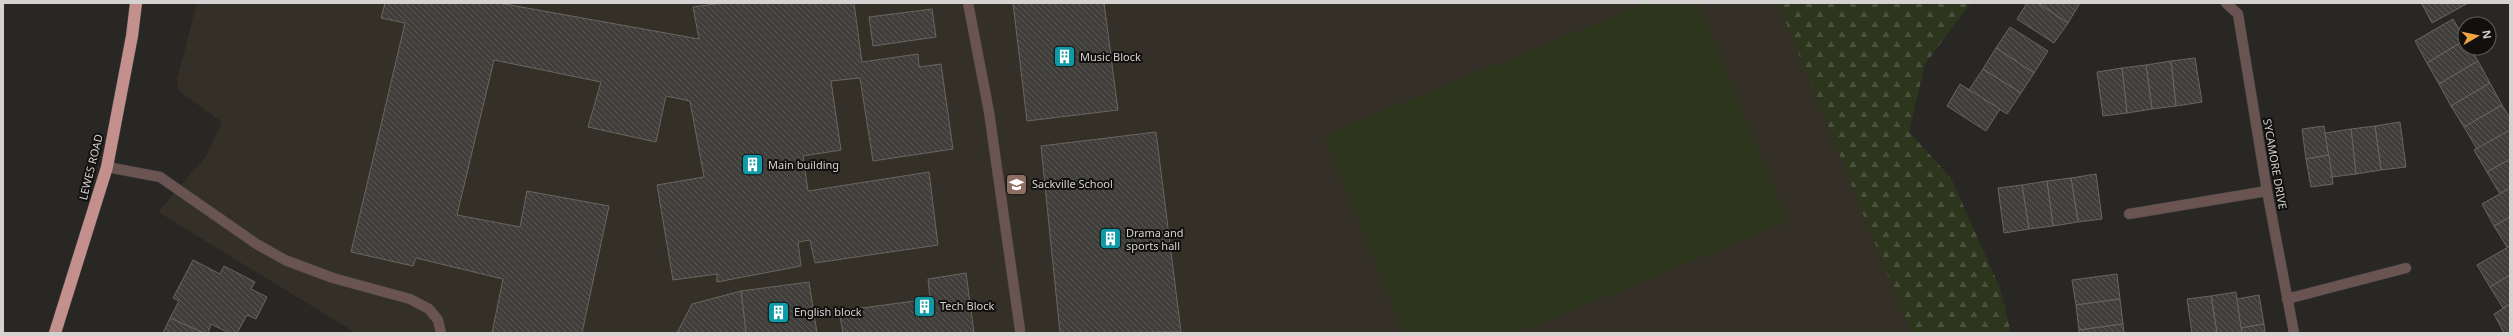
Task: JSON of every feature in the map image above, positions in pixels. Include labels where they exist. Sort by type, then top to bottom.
[{"type":"highway","name":"LEWES ROAD","points":[[55,333],[107,167],[132,36],[136,3]]},
{"type":"street","points":[[968,3],[989,112],[1020,330]]},
{"type":"street","name":"SYCAMORE DRIVE","points":[[2226,3],[2238,14],[2267,191],[2294,333]]},
{"type":"street","points":[[107,167],[160,177],[255,243],[284,260],[333,278],[410,299],[429,309],[438,320],[441,333]]},
{"type":"street","points":[[2129,214],[2267,191]]},
{"type":"street","points":[[2287,298],[2406,268]]},
{"type":"shaded area","name":"Sackville School","points":[[197,3],[1778,3],[1911,333],[356,333],[158,212],[206,156],[222,122],[179,91],[177,79]]},
{"type":"green space","points":[[1646,3],[1699,3],[1788,222],[1517,333],[1404,333],[1324,135]]},
{"type":"green space","points":[[1778,3],[1971,3],[1925,64],[1909,132],[1951,178],[2000,288],[2011,333],[1911,333]]},
{"type":"building","name":"Main building","points":[[385,3],[499,3],[699,39],[693,7],[722,3],[854,3],[862,62],[918,54],[919,67],[941,64],[953,149],[873,161],[860,78],[831,81],[841,150],[803,156],[808,191],[929,172],[938,245],[815,263],[810,240],[798,242],[801,266],[717,282],[717,274],[673,280],[657,185],[704,177],[690,101],[666,96],[656,142],[588,127],[601,82],[494,60],[457,215],[520,227],[527,191],[609,206],[582,333],[492,333],[503,279],[416,258],[413,266],[351,252],[405,23],[381,18]]},
{"type":"building","name":"Music Block","points":[[1013,3],[1104,3],[1118,110],[1027,121]]},
{"type":"building","points":[[2027,3],[2038,3],[2068,23],[2054,43],[2017,19]]},
{"type":"building","points":[[2038,3],[2080,3],[2068,23]]},
{"type":"building","points":[[2468,3],[2432,23],[2422,4]]},
{"type":"building","points":[[932,9],[936,37],[873,46],[869,17]]},
{"type":"building","points":[[2453,19],[2457,26],[2457,45],[2427,63],[2415,41]]},
{"type":"building","points":[[2010,27],[2048,51],[2034,73],[1996,48]]},
{"type":"building","points":[[2457,45],[2457,56],[2475,56],[2478,61],[2439,84],[2427,63]]},
{"type":"building","points":[[1996,48],[2034,73],[2021,93],[1983,69]]},
{"type":"building","points":[[2195,58],[2202,102],[2176,106],[2171,61]]},
{"type":"building","points":[[2171,61],[2176,106],[2152,109],[2146,65]]},
{"type":"building","points":[[2478,61],[2490,83],[2451,106],[2439,84]]},
{"type":"building","points":[[2146,65],[2152,109],[2127,113],[2122,68]]},
{"type":"building","points":[[2122,68],[2127,113],[2103,116],[2097,72]]},
{"type":"building","points":[[1983,69],[2021,93],[2007,114],[1969,90]]},
{"type":"building","points":[[2490,83],[2502,105],[2464,127],[2451,106]]},
{"type":"building","points":[[1960,84],[2000,109],[1986,131],[1947,106]]},
{"type":"building","points":[[2502,105],[2510,118],[2510,130],[2477,149],[2464,127]]},
{"type":"building","points":[[2400,122],[2406,167],[2381,170],[2375,126]]},
{"type":"building","points":[[2324,126],[2329,155],[2306,159],[2302,129]]},
{"type":"building","points":[[2375,126],[2381,170],[2356,174],[2351,129]]},
{"type":"building","points":[[2351,129],[2356,174],[2332,177],[2325,133]]},
{"type":"building","points":[[2510,130],[2510,159],[2487,172],[2474,150]]},
{"type":"building","name":"Drama and sports hall","points":[[1156,132],[1181,332],[1060,333],[1041,146]]},
{"type":"building","points":[[2329,155],[2333,184],[2311,187],[2306,159]]},
{"type":"building","points":[[2510,159],[2510,188],[2500,194],[2487,172]]},
{"type":"building","points":[[2096,174],[2102,219],[2078,222],[2071,178]]},
{"type":"building","points":[[2071,178],[2078,222],[2053,226],[2047,181]]},
{"type":"building","points":[[2047,181],[2053,226],[2029,229],[2022,185]]},
{"type":"building","points":[[2022,185],[2029,229],[2004,233],[1998,188]]},
{"type":"building","points":[[2510,188],[2510,217],[2494,226],[2482,204]]},
{"type":"building","points":[[2510,217],[2510,246],[2507,247],[2494,226]]},
{"type":"building","points":[[2510,246],[2510,275],[2490,287],[2477,265]]},
{"type":"building","points":[[193,260],[220,274],[224,266],[255,282],[251,289],[267,297],[256,319],[247,315],[237,333],[229,333],[211,324],[208,333],[204,333],[170,318],[179,301],[173,298]]},
{"type":"building","name":"Tech Block","points":[[966,273],[974,333],[843,333],[839,311],[930,299],[928,279]]},
{"type":"building","points":[[2117,274],[2120,299],[2076,305],[2072,280]]},
{"type":"building","points":[[2510,275],[2510,304],[2503,308],[2490,287]]},
{"type":"building","name":"English block","points":[[809,282],[817,333],[746,333],[741,291]]},
{"type":"building","points":[[741,291],[746,333],[677,333],[692,304]]},
{"type":"building","points":[[2236,292],[2242,333],[2217,333],[2211,296]]},
{"type":"building","points":[[2259,295],[2264,324],[2241,328],[2237,299]]},
{"type":"building","points":[[2211,296],[2217,333],[2192,333],[2187,299]]},
{"type":"building","points":[[2120,299],[2123,324],[2079,330],[2076,305]]},
{"type":"building","points":[[2510,304],[2510,333],[2504,333],[2494,314]]},
{"type":"building","points":[[170,318],[204,333],[163,333]]},
{"type":"building","points":[[2123,324],[2124,333],[2079,333],[2079,330]]},
{"type":"building","points":[[2264,324],[2265,333],[2242,333],[2241,328]]},
{"type":"place","name":"Music Block","points":[[1065,57]]},
{"type":"place","name":"Main building","points":[[753,165]]},
{"type":"place","name":"Sackville School","points":[[1017,184]]},
{"type":"place","name":"Drama and sports hall","points":[[1110,239]]},
{"type":"place","name":"Tech Block","points":[[924,306]]},
{"type":"place","name":"English block","points":[[779,312]]}]
